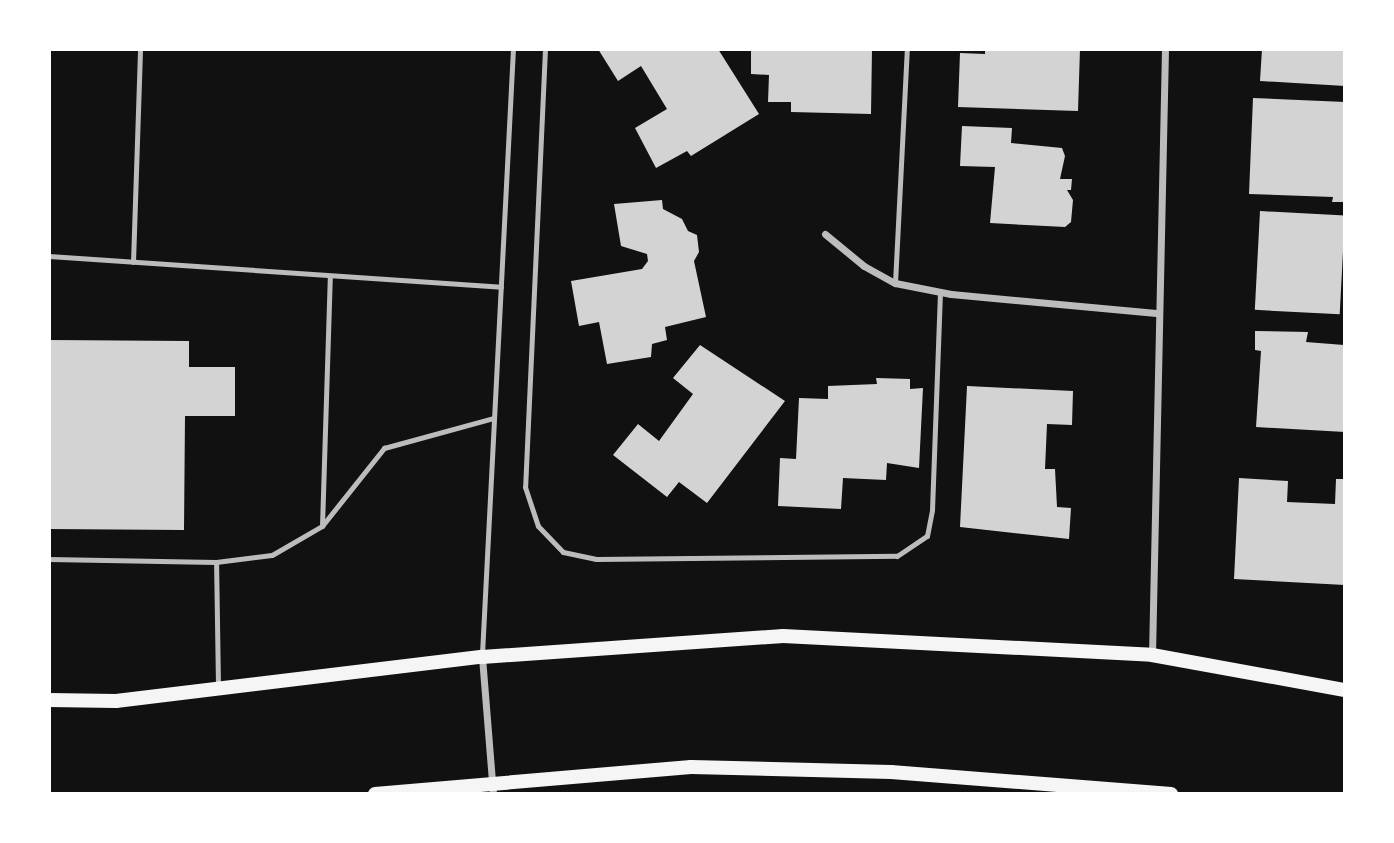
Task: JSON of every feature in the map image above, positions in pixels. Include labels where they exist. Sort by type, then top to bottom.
[{"type":"main road","points":[[49,700],[116,701],[218,685],[482,657],[783,636],[1152,655],[1345,690]]},
{"type":"main road","points":[[375,794],[492,789],[691,767],[891,772],[1171,794]]},
{"type":"street","points":[[1152,655],[1156,313],[1165,49]]},
{"type":"street","points":[[825,233],[864,266],[895,283],[940,292],[1156,313]]},
{"type":"street","points":[[482,657],[492,789]]},
{"type":"lane","points":[[133,262],[140,49]]},
{"type":"lane","points":[[482,657],[513,49]]},
{"type":"lane","points":[[545,49],[525,487],[538,526],[563,552],[596,559],[897,556],[927,536],[932,510],[940,292]]},
{"type":"lane","points":[[895,283],[907,49]]},
{"type":"lane","points":[[49,256],[501,287]]},
{"type":"lane","points":[[322,526],[330,276]]},
{"type":"lane","points":[[49,559],[216,562],[272,555],[322,526],[384,448],[494,418]]},
{"type":"lane","points":[[216,562],[218,685]]},
{"type":"building","points":[[598,49],[718,49],[759,114],[691,156],[687,151],[656,168],[635,128],[667,109],[641,66],[618,81]]},
{"type":"building","points":[[751,49],[872,49],[871,114],[791,112],[791,102],[768,102],[769,75],[751,74]]},
{"type":"building","points":[[985,49],[1080,49],[1078,111],[958,107],[960,53],[985,54]]},
{"type":"building","points":[[1262,49],[1345,49],[1345,86],[1260,81]]},
{"type":"building","points":[[1253,98],[1345,102],[1345,202],[1332,202],[1333,197],[1249,194]]},
{"type":"building","points":[[962,126],[1012,128],[1011,143],[1062,148],[1065,156],[1060,179],[1072,179],[1071,190],[1067,190],[1073,200],[1071,222],[1065,227],[990,223],[995,167],[960,166]]},
{"type":"building","points":[[662,200],[663,209],[682,219],[688,231],[697,235],[699,252],[694,261],[706,317],[665,327],[667,340],[652,344],[651,357],[607,364],[599,322],[579,326],[571,281],[642,269],[648,261],[647,254],[621,246],[614,204]]},
{"type":"building","points":[[1260,211],[1345,215],[1340,314],[1255,310]]},
{"type":"building","points":[[1255,331],[1308,332],[1306,342],[1344,345],[1345,432],[1256,427],[1261,351],[1255,350]]},
{"type":"building","points":[[49,340],[189,341],[189,367],[235,367],[235,416],[185,416],[184,530],[49,529]]},
{"type":"building","points":[[700,345],[785,401],[707,503],[679,482],[667,497],[613,455],[638,424],[659,441],[693,394],[673,378]]},
{"type":"building","points":[[876,378],[910,379],[910,389],[923,388],[919,468],[887,463],[886,480],[843,478],[841,509],[778,506],[780,458],[796,459],[799,398],[828,399],[828,386],[877,384]]},
{"type":"building","points":[[967,386],[1073,391],[1072,425],[1047,424],[1045,469],[1055,469],[1057,507],[1071,508],[1069,539],[960,527]]},
{"type":"building","points":[[1239,478],[1288,481],[1287,502],[1335,504],[1336,479],[1345,479],[1345,585],[1234,579]]}]
